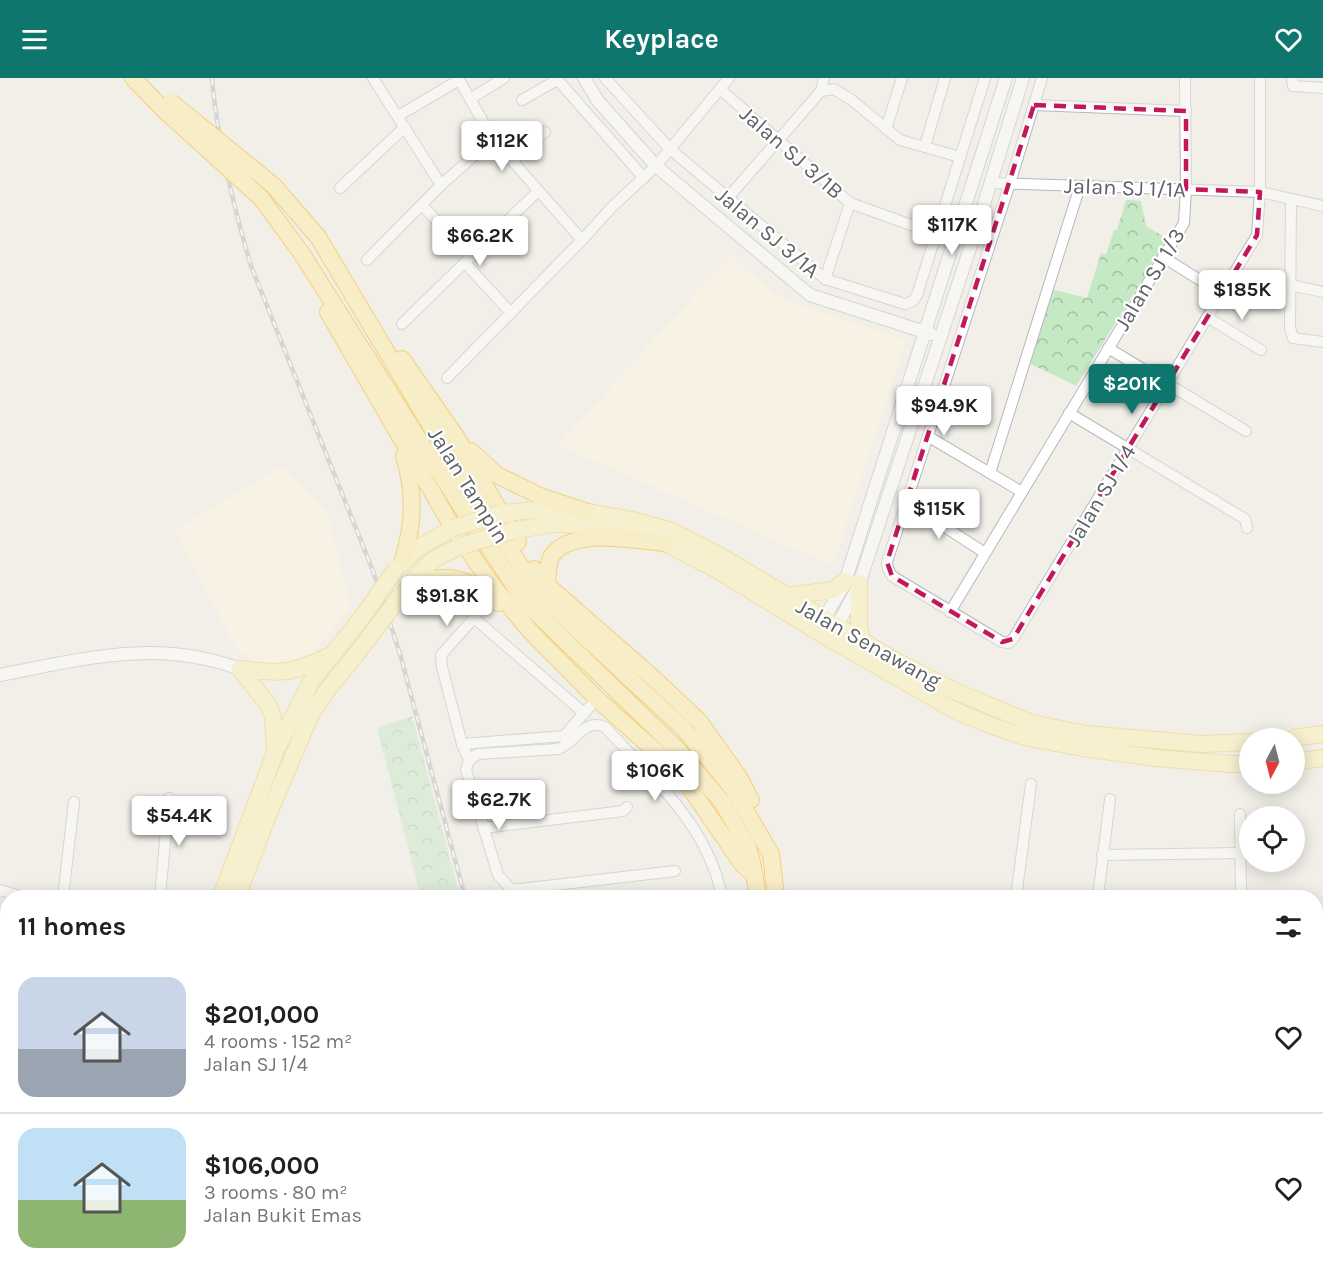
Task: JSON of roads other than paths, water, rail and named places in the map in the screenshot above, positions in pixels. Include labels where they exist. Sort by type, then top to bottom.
[{"type":"highway","name":"Jalan Tampin","points":[[133,78],[274,186],[318,237],[462,478],[540,595],[684,729],[733,789],[771,854],[775,890]]},
{"type":"highway","name":"Jalan Tampin","points":[[149,78],[167,106],[266,203],[302,254],[459,503],[526,603],[677,749],[722,802],[748,847],[757,890]]},
{"type":"highway","points":[[266,203],[298,255],[339,335],[453,528],[493,586],[530,631]]},
{"type":"highway","points":[[318,237],[458,438],[538,575],[699,721],[740,777],[761,819],[771,854]]},
{"type":"highway","points":[[397,432],[410,477],[413,520],[399,565]]},
{"type":"highway","points":[[458,438],[497,475],[540,496],[588,512]]},
{"type":"highway","points":[[547,585],[552,556],[563,546],[600,537],[665,543]]},
{"type":"highway","points":[[406,590],[436,577],[465,580],[483,591],[530,631],[597,699],[678,772],[742,864],[755,876]]},
{"type":"main road","name":"Jalan Senawang","points":[[224,890],[276,750],[312,680],[362,617],[399,565],[418,548],[453,528],[501,513],[550,509],[588,512],[632,520],[672,531],[724,558],[786,596],[826,629],[862,642],[957,692],[1031,723],[1086,734],[1201,744],[1239,742]]},
{"type":"main road","name":"Jalan Senawang","points":[[240,890],[311,714],[428,562],[442,553],[464,545],[512,531],[552,524],[590,525],[665,543],[826,629],[956,711],[1024,737],[1156,758],[1239,764]]},
{"type":"main road","points":[[786,596],[833,590],[852,582],[858,603],[862,642]]},
{"type":"main road","points":[[240,669],[285,673],[301,669],[331,655]]},
{"type":"main road","points":[[240,669],[269,706],[273,717],[276,750]]},
{"type":"main road","points":[[1305,736],[1323,734]]},
{"type":"main road","points":[[1305,760],[1323,758]]},
{"type":"street","points":[[373,78],[441,185]]},
{"type":"street","points":[[470,99],[504,78]]},
{"type":"street","points":[[584,78],[598,101],[656,166],[810,295],[940,338]]},
{"type":"street","name":"Jalan SJ 3/1A","points":[[605,78],[670,149],[825,279],[905,304],[913,301],[917,295],[936,234]]},
{"type":"street","points":[[727,199],[821,91],[824,78]]},
{"type":"street","points":[[886,129],[902,78]]},
{"type":"street","points":[[925,146],[945,78]]},
{"type":"street","points":[[936,234],[985,78]]},
{"type":"street","points":[[852,582],[925,332],[1006,78]]},
{"type":"street","points":[[826,629],[852,582],[940,338],[1023,78]]},
{"type":"street","points":[[950,612],[891,576],[887,562],[908,503],[1042,78]]},
{"type":"street","name":"Jalan SJ 1/3","points":[[950,612],[1184,223],[1185,78]]},
{"type":"street","name":"Jalan SJ 1/4","points":[[950,612],[1002,642],[1008,643],[1013,639],[1257,235],[1260,192],[1260,78]]},
{"type":"street","points":[[398,116],[459,79],[493,139],[582,240]]},
{"type":"street","points":[[522,100],[557,79],[644,178]]},
{"type":"street","points":[[447,378],[612,207],[656,166],[727,79]]},
{"type":"street","points":[[1293,82],[1323,88]]},
{"type":"street","name":"Jalan SJ 3/1B","points":[[720,89],[850,203],[936,234]]},
{"type":"street","points":[[821,91],[834,89],[854,101],[900,140],[960,157]]},
{"type":"street","points":[[1034,105],[1186,111]]},
{"type":"street","points":[[340,188],[405,127]]},
{"type":"street","points":[[512,161],[545,132]]},
{"type":"street","points":[[367,260],[441,185],[493,139]]},
{"type":"street","points":[[970,190],[984,183],[991,183]]},
{"type":"street","name":"Jalan SJ 1/1A","points":[[991,183],[1260,192],[1323,206]]},
{"type":"street","points":[[990,473],[1080,186]]},
{"type":"street","points":[[402,324],[538,191]]},
{"type":"street","points":[[1291,199],[1290,328],[1293,338],[1323,342]]},
{"type":"street","points":[[825,279],[850,203]]},
{"type":"street","points":[[422,205],[511,313]]},
{"type":"street","points":[[1163,257],[1222,294]]},
{"type":"street","points":[[1291,285],[1323,292]]},
{"type":"street","points":[[1207,317],[1261,350]]},
{"type":"street","points":[[1108,348],[1246,431]]},
{"type":"street","points":[[1069,413],[1245,519],[1247,528]]},
{"type":"street","points":[[928,436],[1022,492]]},
{"type":"street","points":[[908,503],[985,553]]},
{"type":"street","points":[[469,760],[462,744],[441,655],[474,618],[584,714]]},
{"type":"street","points":[[0,675],[136,652],[172,653],[240,669]]},
{"type":"street","points":[[462,744],[564,736],[597,699]]},
{"type":"street","points":[[510,890],[498,875],[466,770],[469,760],[478,754],[558,749],[567,746],[590,724],[597,724],[605,727],[688,817],[705,845],[720,890]]},
{"type":"street","points":[[1017,890],[1031,784]]},
{"type":"street","points":[[161,890],[169,798]]},
{"type":"street","points":[[1099,890],[1110,800]]},
{"type":"street","points":[[64,890],[74,802]]},
{"type":"street","points":[[483,828],[622,811],[627,807]]},
{"type":"street","points":[[1102,855],[1239,853]]},
{"type":"street","points":[[535,890],[675,871]]},
{"type":"street","points":[[1241,872],[1241,890]]},
{"type":"railway","points":[[212,78],[227,173],[251,266],[373,571],[400,654],[463,890]]}]
